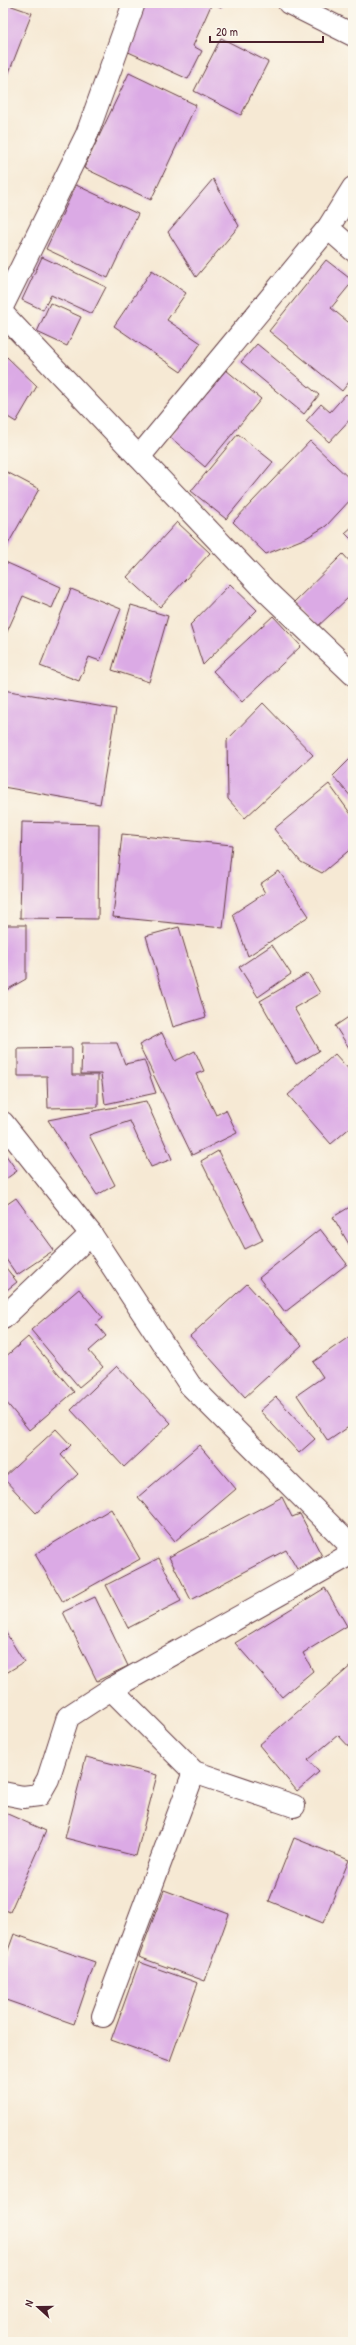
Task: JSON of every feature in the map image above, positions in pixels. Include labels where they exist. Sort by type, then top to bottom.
[{"type":"street","points":[[3,305],[87,134],[134,3]]},
{"type":"street","points":[[289,3],[353,35]]},
{"type":"street","points":[[139,457],[328,228],[353,188]]},
{"type":"street","points":[[328,228],[353,250]]},
{"type":"street","points":[[3,314],[266,591],[353,674]]},
{"type":"street","points":[[3,1122],[91,1234],[190,1385],[353,1548]]},
{"type":"street","points":[[3,1318],[91,1234]]},
{"type":"street","points":[[3,1793],[23,1797],[40,1795],[48,1779],[68,1717],[111,1689],[353,1553]]},
{"type":"street","points":[[111,1689],[194,1772],[294,1806]]},
{"type":"street","points":[[104,2016],[194,1772]]},
{"type":"building","points":[[3,3],[32,13],[3,88]]},
{"type":"building","points":[[145,3],[212,3],[193,46],[202,51],[188,79],[124,50]]},
{"type":"building","points":[[212,3],[223,3],[221,7]]},
{"type":"building","points":[[221,38],[268,62],[241,115],[194,91]]},
{"type":"building","points":[[129,73],[196,105],[151,200],[84,168]]},
{"type":"building","points":[[213,179],[239,226],[196,277],[168,232]]},
{"type":"building","points":[[76,185],[138,214],[108,278],[46,249]]},
{"type":"building","points":[[42,257],[106,287],[92,314],[51,295],[43,310],[22,300]]},
{"type":"building","points":[[326,260],[353,281],[331,308],[353,326],[353,377],[342,391],[269,331]]},
{"type":"building","points":[[152,270],[186,293],[167,320],[201,343],[181,372],[114,326]]},
{"type":"building","points":[[50,303],[81,317],[67,346],[37,332]]},
{"type":"building","points":[[257,344],[319,395],[304,414],[241,362]]},
{"type":"building","points":[[7,357],[37,386],[16,422],[3,414],[3,363]]},
{"type":"building","points":[[226,370],[261,399],[205,467],[170,437]]},
{"type":"building","points":[[346,394],[353,400],[353,416],[329,442],[306,421],[321,404],[330,412]]},
{"type":"building","points":[[238,434],[273,462],[226,519],[191,491]]},
{"type":"building","points":[[310,441],[353,482],[353,497],[326,526],[306,538],[266,554],[233,522]]},
{"type":"building","points":[[3,470],[39,489],[3,553]]},
{"type":"building","points":[[177,522],[210,553],[160,607],[127,577]]},
{"type":"building","points":[[353,526],[353,541],[345,533]]},
{"type":"building","points":[[343,554],[353,565],[353,604],[348,598],[316,628],[293,603]]},
{"type":"building","points":[[3,561],[61,587],[52,608],[23,596],[3,641]]},
{"type":"building","points":[[230,584],[257,610],[203,665],[190,625]]},
{"type":"building","points":[[71,589],[121,609],[100,661],[89,657],[79,681],[40,666]]},
{"type":"building","points":[[131,605],[168,616],[149,682],[112,670]]},
{"type":"building","points":[[273,616],[301,646],[242,702],[213,671]]},
{"type":"building","points":[[3,690],[116,709],[100,804],[3,787]]},
{"type":"building","points":[[263,703],[313,755],[245,818],[228,799],[227,740]]},
{"type":"building","points":[[353,756],[353,799],[333,776]]},
{"type":"building","points":[[329,784],[353,817],[353,847],[322,873],[301,862],[274,829]]},
{"type":"building","points":[[22,822],[99,824],[98,919],[20,918]]},
{"type":"building","points":[[122,834],[232,845],[223,928],[113,917]]},
{"type":"building","points":[[279,871],[309,916],[248,956],[233,914],[265,893],[260,884]]},
{"type":"building","points":[[3,925],[26,925],[26,979],[3,992]]},
{"type":"building","points":[[179,927],[206,1017],[173,1027],[146,936]]},
{"type":"building","points":[[272,945],[291,974],[258,997],[239,967]]},
{"type":"building","points":[[308,973],[320,993],[294,1008],[319,1051],[296,1064],[260,1001]]},
{"type":"building","points":[[353,1014],[353,1054],[335,1026]]},
{"type":"building","points":[[162,1033],[175,1061],[195,1051],[204,1071],[196,1074],[216,1115],[226,1110],[237,1133],[192,1155],[139,1045]]},
{"type":"building","points":[[82,1043],[117,1043],[125,1064],[144,1060],[156,1093],[105,1104],[101,1074],[81,1074]]},
{"type":"building","points":[[72,1048],[72,1075],[98,1075],[98,1107],[48,1108],[47,1076],[18,1076],[18,1049]]},
{"type":"building","points":[[335,1054],[353,1074],[353,1125],[331,1144],[288,1095]]},
{"type":"building","points":[[146,1101],[172,1159],[151,1167],[130,1121],[89,1135],[115,1185],[97,1195],[48,1120]]},
{"type":"building","points":[[3,1151],[17,1171],[3,1181]]},
{"type":"building","points":[[218,1151],[263,1240],[245,1249],[201,1161]]},
{"type":"building","points":[[16,1198],[54,1250],[17,1275],[3,1255],[3,1207]]},
{"type":"building","points":[[353,1205],[353,1251],[333,1217]]},
{"type":"building","points":[[320,1229],[347,1264],[285,1312],[259,1278]]},
{"type":"building","points":[[3,1264],[17,1282],[3,1293]]},
{"type":"building","points":[[247,1284],[302,1345],[245,1397],[190,1336]]},
{"type":"building","points":[[79,1289],[103,1318],[96,1324],[106,1336],[89,1351],[103,1367],[79,1387],[31,1330]]},
{"type":"building","points":[[353,1334],[353,1424],[328,1441],[297,1395],[323,1377],[313,1362]]},
{"type":"building","points":[[28,1337],[74,1392],[29,1430],[6,1402],[3,1405],[3,1359]]},
{"type":"building","points":[[117,1366],[171,1423],[124,1467],[71,1410]]},
{"type":"building","points":[[276,1397],[315,1439],[299,1453],[260,1411]]},
{"type":"building","points":[[56,1429],[71,1445],[61,1455],[78,1474],[36,1513],[3,1478]]},
{"type":"building","points":[[199,1445],[236,1489],[175,1541],[138,1497]]},
{"type":"building","points":[[282,1497],[292,1517],[300,1514],[322,1556],[297,1569],[286,1550],[191,1600],[169,1557]]},
{"type":"building","points":[[111,1509],[140,1559],[63,1602],[35,1554]]},
{"type":"building","points":[[159,1558],[181,1601],[128,1628],[106,1585]]},
{"type":"building","points":[[325,1588],[347,1626],[303,1653],[313,1671],[282,1697],[235,1643]]},
{"type":"building","points":[[95,1597],[128,1666],[97,1681],[63,1612]]},
{"type":"building","points":[[3,1628],[24,1662],[3,1675]]},
{"type":"building","points":[[353,1664],[353,1751],[338,1735],[308,1760],[319,1772],[297,1791],[259,1745]]},
{"type":"building","points":[[86,1757],[157,1775],[136,1856],[65,1838]]},
{"type":"building","points":[[3,1812],[46,1831],[10,1912],[3,1909]]},
{"type":"building","points":[[294,1838],[349,1860],[323,1923],[269,1901]]},
{"type":"building","points":[[164,1890],[229,1914],[205,1981],[139,1957]]},
{"type":"building","points":[[14,1934],[95,1962],[74,2024],[3,1999],[3,1964]]},
{"type":"building","points":[[139,1962],[198,1983],[170,2061],[111,2040]]}]
